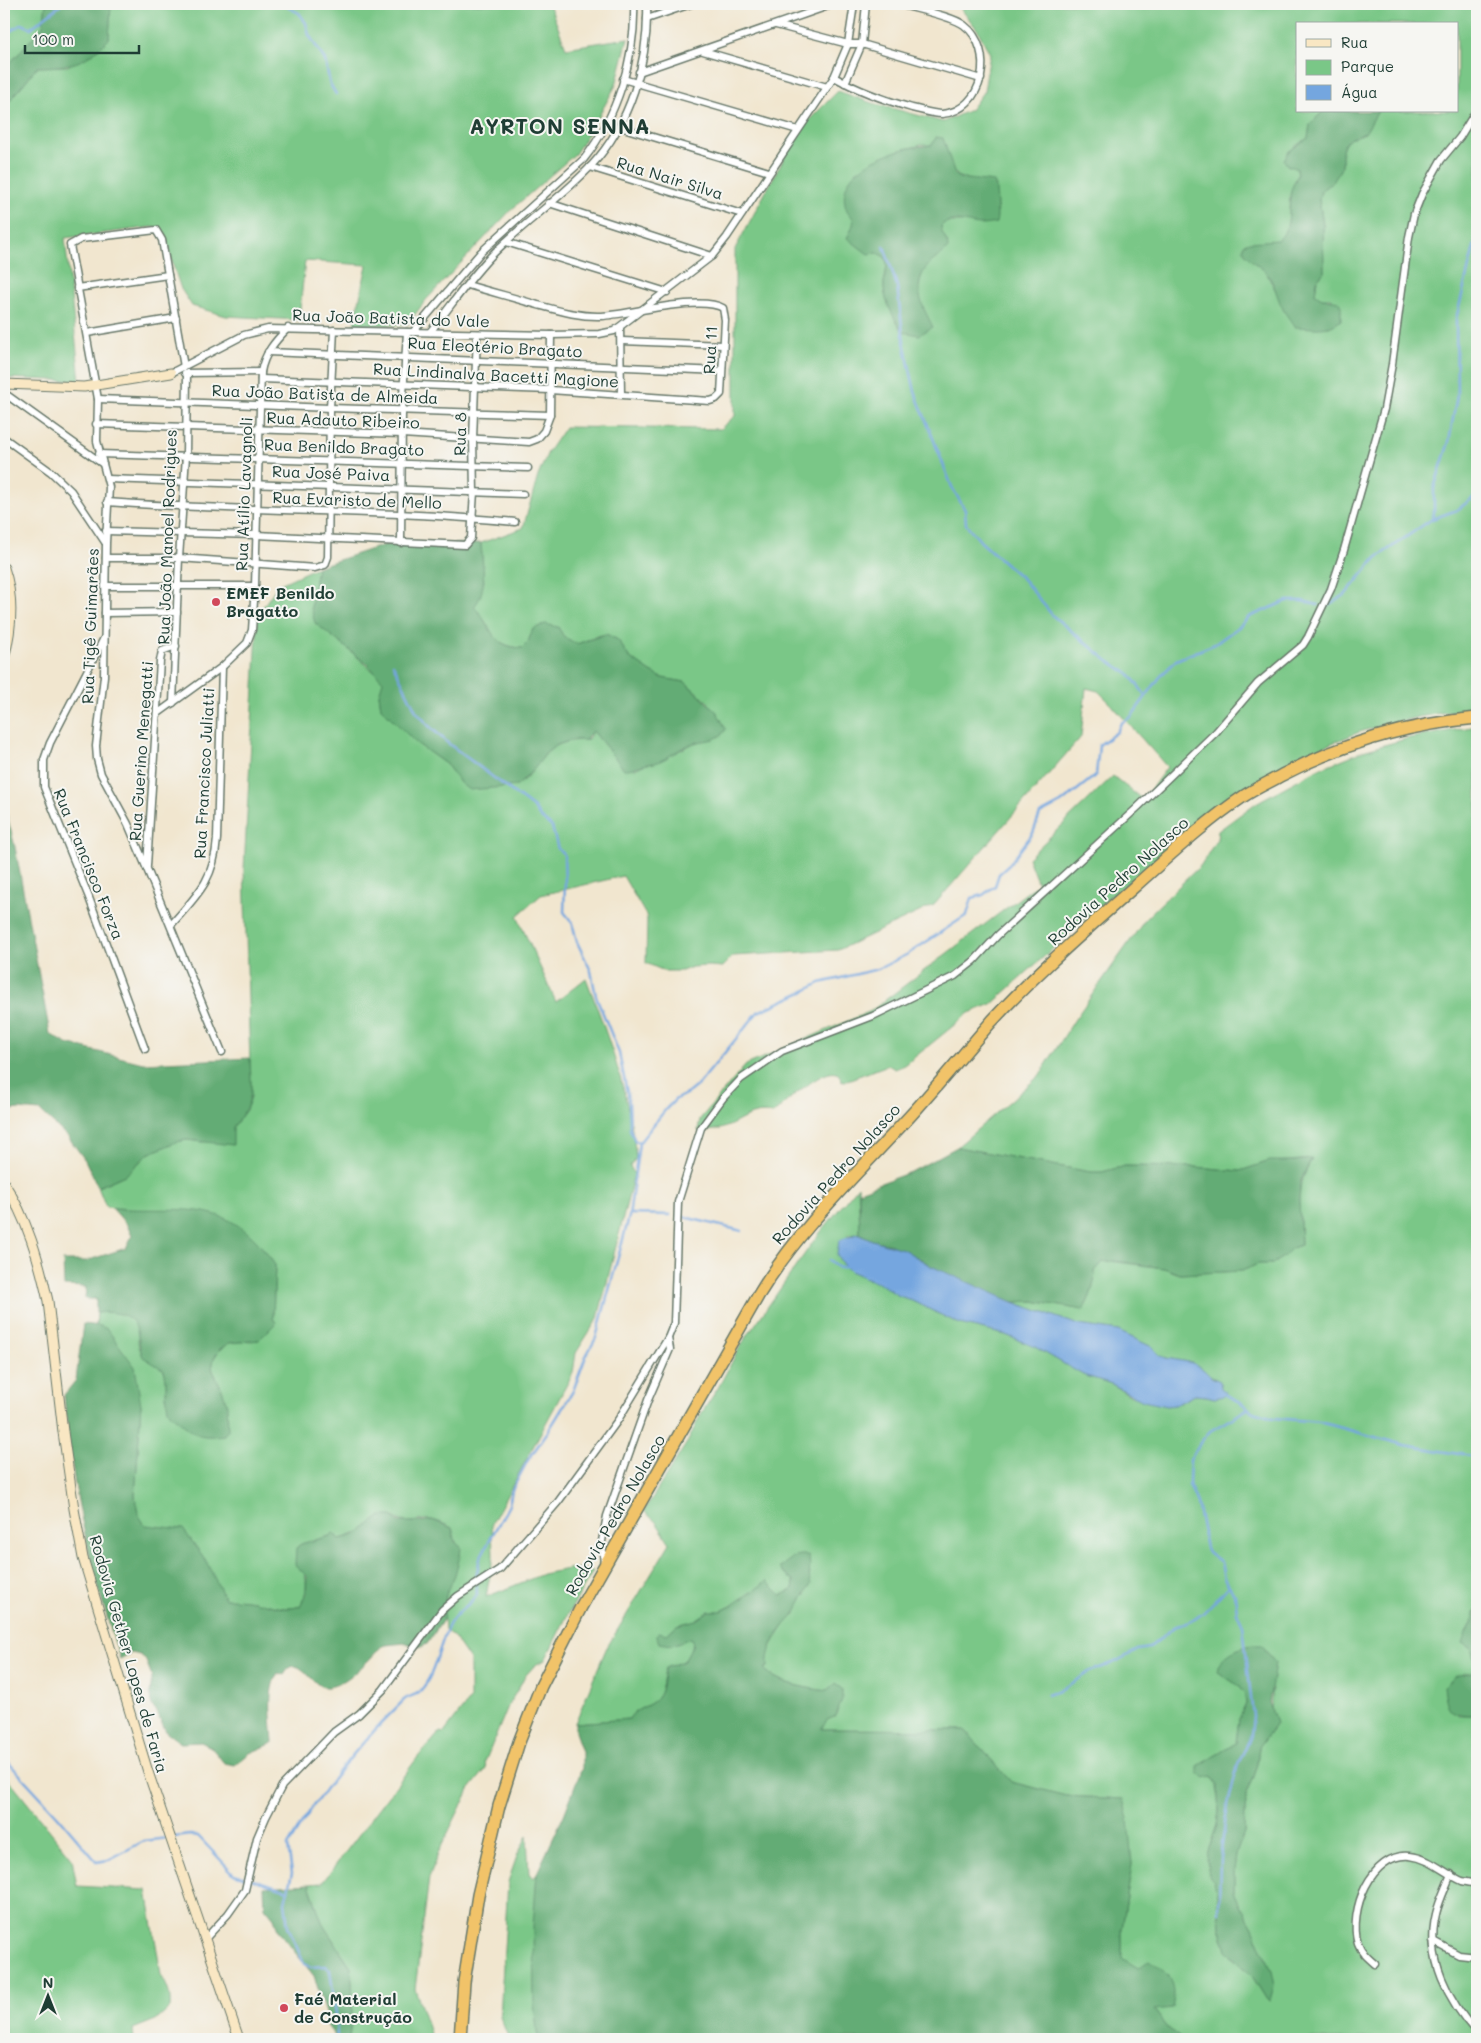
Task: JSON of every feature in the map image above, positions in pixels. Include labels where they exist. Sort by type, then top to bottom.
[{"type":"highway","name":"Rodovia Pedro Nolasco","points":[[460,2039],[464,1982],[478,1895],[502,1797],[519,1742],[541,1686],[604,1566],[781,1259],[826,1204],[912,1114],[994,1020],[1068,946],[1202,828],[1246,794],[1304,764],[1359,741],[1423,724],[1477,718]]},
{"type":"street","points":[[106,531],[256,535],[400,543],[404,357],[410,332],[481,252],[584,158],[604,131],[623,79],[632,47],[635,25],[634,4]]},
{"type":"street","points":[[430,332],[506,242],[590,167],[605,150],[620,127],[636,83],[647,19],[646,4]]},
{"type":"street","points":[[647,19],[691,4]]},
{"type":"street","points":[[639,72],[834,4]]},
{"type":"street","points":[[621,394],[622,341],[620,328],[712,256],[834,77],[848,44],[854,4]]},
{"type":"street","points":[[845,83],[862,44],[866,4]]},
{"type":"street","points":[[834,77],[878,98],[933,113],[943,114],[954,111],[971,98],[981,79],[984,68],[983,57],[979,47],[964,25],[899,4]]},
{"type":"street","points":[[776,25],[848,44],[862,44],[981,79]]},
{"type":"street","points":[[702,51],[826,87]]},
{"type":"street","points":[[623,79],[798,130]]},
{"type":"street","points":[[205,1939],[228,1914],[241,1896],[248,1879],[257,1838],[282,1786],[334,1732],[359,1714],[384,1690],[442,1610],[500,1569],[570,1488],[618,1420],[668,1338],[674,1323],[677,1210],[681,1189],[701,1128],[731,1088],[750,1072],[782,1051],[874,1016],[964,970],[998,935],[1066,874],[1216,732],[1258,683],[1303,645],[1331,589],[1384,409],[1394,355],[1409,237],[1414,214],[1422,194],[1441,160],[1460,137],[1477,109]]},
{"type":"street","points":[[620,127],[769,172]]},
{"type":"street","name":"Rua Nair Silva","points":[[590,167],[742,214]]},
{"type":"street","points":[[550,204],[712,256]]},
{"type":"street","name":"Rua Tigê Guimarães","points":[[156,230],[80,239],[70,245],[98,399],[96,424],[99,454],[108,479],[104,676],[96,759],[101,774],[128,824],[147,868],[222,1052]]},
{"type":"street","name":"Rua João Manoel Rodrigues","points":[[156,230],[161,236],[176,318],[185,370],[187,403],[173,702]]},
{"type":"street","points":[[506,242],[667,292]]},
{"type":"street","points":[[77,288],[168,276]]},
{"type":"street","points":[[468,285],[580,316],[640,312]]},
{"type":"street","name":"Rua 11","points":[[640,312],[663,307],[714,303],[723,308],[725,312],[722,389]]},
{"type":"street","points":[[87,333],[176,318]]},
{"type":"street","name":"Rua Atílio Lavagnoli","points":[[157,714],[222,668],[247,643],[250,636],[254,621],[256,586],[255,563],[262,363],[268,352],[288,328]]},
{"type":"street","name":"Rua João Batista do Vale","points":[[185,370],[244,335],[268,329],[551,335],[608,333],[620,328]]},
{"type":"street","points":[[106,558],[179,558],[315,568],[325,565],[328,557],[330,408],[334,330]]},
{"type":"street","name":"Rua 8","points":[[400,543],[461,546],[469,542],[472,534],[477,334]]},
{"type":"street","points":[[550,414],[551,335]]},
{"type":"street","points":[[622,341],[723,345]]},
{"type":"street","name":"Rua Eleotério Bragato","points":[[268,352],[722,371]]},
{"type":"street","name":"Rua Lindinalva Bacetti Magione","points":[[170,373],[185,370],[331,381],[475,386],[710,401],[719,397],[722,389]]},
{"type":"street","points":[[4,384],[59,387],[96,386],[170,373]]},
{"type":"street","points":[[4,393],[104,465]]},
{"type":"street","name":"Rua João Batista de Almeida","points":[[98,399],[402,411],[550,414]]},
{"type":"street","name":"Rua Adauto Ribeiro","points":[[96,424],[260,431],[402,434],[529,442],[537,439],[544,431],[550,414]]},
{"type":"street","points":[[4,438],[51,472],[71,490],[106,543]]},
{"type":"street","name":"Rua Benildo Bragato","points":[[99,454],[330,460],[528,468]]},
{"type":"street","name":"Rua José Paiva","points":[[108,479],[329,485],[522,494]]},
{"type":"street","name":"Rua Evaristo de Mello","points":[[107,502],[183,508],[400,514],[515,522]]},
{"type":"street","points":[[4,568],[10,593],[11,618],[4,658]]},
{"type":"street","points":[[105,586],[256,586]]},
{"type":"street","points":[[105,613],[178,612]]},
{"type":"street","name":"Rua Francisco Forza","points":[[105,636],[50,744],[44,760],[44,787],[88,895],[146,1049]]},
{"type":"street","name":"Rua Guerino Menegatti","points":[[147,868],[161,654],[166,648],[176,646]]},
{"type":"street","name":"Rua Francisco Juliatti","points":[[171,925],[202,890],[213,866],[217,839],[222,668]]},
{"type":"street","name":"Rodovia Gether Lopes de Faria","points":[[4,1183],[24,1220],[48,1301],[74,1509],[83,1558],[168,1833],[239,2039]]},
{"type":"street","points":[[604,1566],[602,1541],[607,1516],[648,1400],[670,1349],[668,1338]]},
{"type":"street","points":[[1375,1964],[1366,1956],[1358,1942],[1356,1916],[1365,1887],[1378,1869],[1386,1863],[1409,1855],[1432,1862],[1463,1881],[1477,1884]]},
{"type":"street","points":[[1451,1874],[1436,1914],[1433,1941],[1435,1956],[1443,1982],[1459,2011],[1477,2033]]},
{"type":"street","points":[[1433,1941],[1459,1955],[1477,1957]]},
{"type":"green space","points":[[4,4],[46,4],[43,26],[4,70]]},
{"type":"green space","points":[[46,4],[111,4],[109,39],[84,59],[68,65],[37,67],[4,108],[4,70],[43,26]]},
{"type":"green space","points":[[111,4],[549,4],[566,48],[628,38],[616,85],[575,154],[511,210],[426,300],[407,325],[354,325],[367,265],[305,261],[299,320],[226,316],[192,306],[181,289],[163,231],[153,227],[65,238],[80,381],[4,378],[4,108],[37,67],[68,66],[109,38]]},
{"type":"green space","points":[[957,4],[1477,4],[1477,707],[1418,717],[1362,731],[1310,752],[1239,794],[1105,901],[992,1004],[969,1013],[905,1065],[895,1069],[888,1065],[842,1082],[838,1074],[831,1073],[821,1076],[809,1083],[773,1114],[756,1114],[730,1126],[715,1130],[698,1131],[700,1119],[746,1065],[871,1011],[1038,884],[1028,858],[1113,776],[1143,800],[1167,767],[1111,704],[1098,691],[1086,688],[1081,737],[934,905],[838,950],[733,956],[722,967],[692,967],[682,971],[664,971],[646,963],[647,917],[623,876],[541,895],[517,916],[556,1002],[586,978],[617,1066],[629,1112],[636,1158],[630,1166],[634,1174],[598,1318],[576,1353],[573,1373],[492,1523],[493,1557],[486,1597],[543,1574],[573,1568],[593,1571],[545,1660],[535,1665],[526,1675],[509,1704],[485,1762],[486,1769],[469,1790],[438,1853],[429,1878],[415,1989],[431,2039],[349,2039],[353,2000],[351,1967],[323,1925],[309,1884],[322,1883],[418,1757],[440,1732],[444,1733],[470,1699],[470,1660],[455,1638],[445,1630],[443,1620],[446,1595],[460,1556],[452,1528],[432,1520],[408,1522],[398,1520],[392,1516],[347,1537],[340,1539],[333,1533],[330,1536],[301,1544],[296,1548],[306,1577],[306,1591],[300,1606],[283,1608],[250,1600],[225,1599],[216,1583],[156,1527],[144,1525],[138,1514],[135,1496],[141,1405],[96,1325],[97,1313],[115,1312],[127,1316],[135,1323],[142,1353],[164,1370],[166,1398],[228,1419],[223,1392],[212,1368],[214,1358],[220,1349],[229,1343],[259,1340],[276,1323],[273,1318],[275,1265],[128,1209],[106,1207],[98,1187],[127,1174],[148,1154],[176,1142],[187,1140],[203,1142],[232,1138],[233,1127],[246,1110],[251,1097],[244,869],[258,614],[278,585],[317,567],[311,608],[344,645],[384,681],[379,694],[381,708],[415,742],[447,765],[461,784],[517,786],[550,750],[569,741],[587,740],[593,731],[611,753],[635,769],[657,762],[698,741],[714,739],[709,703],[685,682],[662,678],[651,672],[629,657],[618,640],[606,634],[577,644],[564,637],[558,627],[533,629],[528,642],[523,648],[512,647],[497,639],[474,607],[484,582],[481,543],[523,528],[538,476],[548,452],[565,427],[720,429],[735,416],[735,249],[799,130],[838,91],[869,102],[943,122],[970,110],[984,91],[990,54],[977,29]],"holes":[[[1296,22],[1458,22],[1458,112],[1377,112],[1365,133],[1346,142],[1342,149],[1342,165],[1335,179],[1321,191],[1319,199],[1323,225],[1324,272],[1317,280],[1315,295],[1322,298],[1332,298],[1330,327],[1319,327],[1278,295],[1266,272],[1244,245],[1275,241],[1283,235],[1288,223],[1291,191],[1297,177],[1297,169],[1287,165],[1294,147],[1308,138],[1310,125],[1322,112],[1296,112]],[[921,145],[932,145],[959,177],[996,186],[995,199],[998,212],[960,222],[945,222],[941,226],[941,234],[948,243],[940,254],[927,266],[921,276],[919,287],[923,310],[903,332],[886,299],[884,284],[887,265],[885,257],[850,232],[854,226],[855,172],[897,151]]]},
{"type":"green space","points":[[1322,112],[1377,112],[1365,133],[1346,142],[1342,149],[1342,165],[1339,172],[1335,179],[1321,191],[1319,199],[1323,225],[1324,272],[1317,280],[1315,294],[1322,298],[1339,301],[1341,304],[1341,320],[1331,326],[1313,328],[1295,327],[1285,313],[1268,275],[1249,259],[1243,250],[1244,244],[1249,242],[1277,240],[1283,235],[1288,223],[1291,190],[1298,174],[1297,169],[1287,165],[1284,160],[1288,152],[1308,138],[1310,125]]},
{"type":"green space","points":[[936,137],[943,138],[955,174],[959,178],[994,182],[997,219],[996,223],[986,225],[949,221],[941,226],[948,248],[922,274],[919,289],[922,305],[933,327],[919,335],[903,332],[888,305],[884,288],[887,265],[885,257],[877,253],[868,254],[847,238],[854,220],[845,204],[845,193],[847,184],[853,176],[869,163],[901,150],[932,145]]},
{"type":"green space","points":[[481,543],[483,584],[479,600],[474,607],[492,634],[503,644],[522,648],[528,642],[533,629],[545,624],[558,627],[564,637],[577,644],[606,634],[618,640],[629,657],[651,672],[662,678],[685,682],[717,712],[726,729],[723,733],[714,739],[685,747],[658,762],[624,769],[593,731],[587,737],[587,740],[572,740],[557,745],[547,752],[517,786],[469,790],[461,784],[447,765],[415,742],[381,708],[379,694],[383,681],[367,664],[315,623],[311,608],[317,567],[384,545]]},
{"type":"green space","points":[[1477,726],[1477,1611],[1474,1613],[1474,1620],[1467,1632],[1477,1663],[1472,1672],[1463,1673],[1458,1715],[1477,1715],[1477,2039],[1181,2039],[1168,2028],[1155,2011],[1138,1968],[1122,1959],[1122,1929],[1132,1864],[1123,1799],[1066,1796],[1011,1782],[965,1730],[820,1729],[827,1720],[836,1716],[839,1710],[827,1691],[786,1682],[764,1669],[768,1667],[766,1656],[775,1640],[788,1620],[796,1614],[799,1602],[806,1595],[810,1573],[782,1572],[794,1581],[793,1590],[781,1596],[773,1589],[752,1591],[721,1611],[709,1611],[696,1620],[677,1625],[667,1634],[691,1638],[693,1644],[684,1661],[666,1668],[661,1691],[654,1701],[634,1713],[629,1719],[575,1723],[606,1649],[670,1543],[656,1522],[644,1511],[688,1441],[701,1414],[718,1388],[741,1345],[815,1239],[858,1186],[860,1234],[848,1235],[850,1271],[883,1285],[897,1295],[960,1324],[1006,1335],[1035,1347],[1083,1375],[1112,1384],[1131,1396],[1167,1406],[1175,1405],[1195,1395],[1214,1398],[1221,1388],[1215,1378],[1193,1363],[1166,1358],[1159,1355],[1152,1347],[1118,1331],[1079,1325],[1013,1302],[1033,1301],[1083,1310],[1092,1291],[1095,1271],[1103,1262],[1109,1261],[1164,1268],[1180,1274],[1242,1271],[1258,1264],[1272,1264],[1292,1248],[1301,1245],[1299,1200],[1301,1182],[1312,1159],[1264,1163],[1240,1171],[1196,1167],[1125,1166],[1102,1172],[1090,1172],[957,1147],[1039,1076],[1075,1019],[1147,917],[1201,865],[1217,839],[1218,831],[1256,803],[1316,770],[1363,751],[1409,738]],"holes":[[[1222,1675],[1272,1688],[1272,1731],[1265,1737],[1259,1747],[1257,1764],[1246,1795],[1244,1832],[1236,1854],[1234,1871],[1234,1891],[1253,1927],[1271,1971],[1267,2000],[1252,1976],[1233,1957],[1223,1938],[1218,1900],[1208,1851],[1217,1825],[1219,1811],[1217,1784],[1213,1776],[1198,1766],[1236,1743],[1239,1719],[1246,1704],[1245,1694],[1236,1684]]]},
{"type":"green space","points":[[4,804],[15,847],[50,1034],[67,1044],[143,1063],[250,1058],[251,1095],[246,1109],[233,1127],[233,1145],[187,1140],[176,1142],[148,1154],[127,1174],[98,1187],[85,1160],[69,1138],[40,1111],[19,1109],[4,1111]]},
{"type":"green space","points":[[957,1147],[1090,1172],[1102,1172],[1125,1166],[1196,1167],[1240,1171],[1270,1161],[1312,1159],[1300,1182],[1301,1245],[1292,1248],[1272,1264],[1258,1264],[1242,1271],[1180,1274],[1164,1268],[1115,1261],[1103,1262],[1095,1271],[1092,1291],[1083,1310],[1033,1301],[1013,1302],[957,1279],[889,1244],[872,1240],[860,1234],[859,1191],[911,1172]]},
{"type":"green space","points":[[112,1208],[182,1210],[202,1212],[221,1217],[240,1227],[257,1242],[275,1265],[273,1318],[276,1323],[259,1340],[229,1343],[220,1349],[214,1358],[212,1369],[227,1405],[228,1430],[224,1435],[199,1435],[189,1430],[172,1415],[167,1404],[164,1370],[143,1357],[137,1331],[132,1320],[120,1314],[96,1313],[96,1299],[85,1299],[86,1287],[64,1286],[63,1261],[86,1261],[126,1248],[132,1236],[127,1225]]},
{"type":"green space","points":[[83,1324],[101,1326],[107,1329],[135,1367],[141,1405],[135,1496],[138,1514],[145,1525],[183,1529],[205,1559],[225,1599],[250,1600],[289,1608],[300,1606],[306,1594],[307,1576],[295,1565],[296,1548],[301,1544],[330,1536],[333,1533],[340,1539],[355,1535],[381,1516],[392,1516],[399,1522],[432,1520],[452,1528],[455,1542],[461,1547],[460,1556],[455,1575],[446,1595],[443,1620],[427,1644],[421,1647],[405,1643],[381,1647],[355,1673],[331,1686],[324,1687],[319,1685],[304,1671],[294,1666],[289,1668],[284,1675],[278,1673],[274,1680],[271,1697],[273,1743],[250,1753],[235,1765],[224,1763],[211,1747],[201,1742],[181,1743],[167,1733],[151,1703],[152,1676],[146,1661],[141,1655],[131,1653],[120,1659],[96,1579],[80,1513],[67,1429],[64,1395],[76,1380]]},
{"type":"green space","points":[[800,1555],[808,1555],[811,1584],[795,1613],[775,1638],[769,1652],[768,1667],[764,1669],[777,1679],[794,1685],[827,1691],[835,1684],[842,1689],[842,1699],[836,1716],[827,1720],[821,1729],[965,1730],[1011,1782],[1066,1796],[1123,1799],[1128,1819],[1132,1864],[1122,1929],[1122,1958],[1138,1968],[1150,1960],[1163,1970],[1171,1980],[1174,1991],[1172,2008],[1154,2010],[1168,2028],[1181,2039],[538,2039],[534,2004],[533,1926],[537,1873],[564,1815],[582,1768],[582,1752],[575,1732],[575,1723],[629,1719],[634,1713],[654,1701],[661,1691],[666,1668],[684,1661],[693,1644],[691,1638],[672,1645],[659,1643],[658,1632],[667,1634],[677,1625],[696,1620],[709,1611],[721,1611],[732,1606],[767,1581],[781,1595],[793,1590],[794,1581],[782,1572],[780,1567]]},
{"type":"green space","points":[[1477,1611],[1477,1659],[1471,1648],[1463,1643],[1474,1613]]},
{"type":"green space","points":[[1252,1645],[1262,1645],[1275,1663],[1269,1702],[1276,1724],[1259,1747],[1257,1764],[1246,1795],[1244,1832],[1236,1854],[1234,1891],[1253,1927],[1271,1971],[1274,1986],[1270,2001],[1267,2000],[1252,1976],[1227,1950],[1220,1926],[1214,1881],[1209,1876],[1207,1861],[1219,1811],[1217,1785],[1213,1776],[1203,1778],[1198,1773],[1198,1766],[1236,1743],[1239,1719],[1246,1704],[1245,1694],[1236,1684],[1218,1672],[1222,1661],[1230,1653]]},
{"type":"green space","points":[[1477,1663],[1477,1715],[1456,1713],[1449,1707],[1444,1686],[1455,1676],[1472,1672]]},
{"type":"green space","points":[[4,1774],[72,1858],[77,1886],[147,1890],[161,1975],[166,1983],[170,2008],[158,2019],[133,2029],[134,2039],[4,2039]]},
{"type":"green space","points":[[527,1836],[529,1874],[534,1878],[537,1873],[534,1956],[538,2039],[509,2039],[500,2017],[508,1882],[517,1856]]},
{"type":"green space","points":[[309,1884],[323,1925],[351,1967],[353,2000],[349,2039],[337,2039],[326,2024],[328,2019],[314,1976],[279,1932],[274,1918],[265,1907],[264,1887]]},
{"type":"water","points":[[857,1233],[872,1240],[903,1249],[931,1266],[1013,1302],[1079,1325],[1118,1331],[1152,1347],[1159,1355],[1166,1358],[1193,1363],[1211,1377],[1220,1381],[1221,1388],[1226,1392],[1224,1396],[1214,1398],[1195,1395],[1175,1405],[1167,1406],[1143,1401],[1112,1384],[1083,1375],[1035,1347],[1006,1335],[960,1324],[897,1295],[882,1285],[850,1271],[843,1265],[837,1255],[839,1241]]},
{"type":"waterway","points":[[4,35],[22,24],[31,28],[62,4]]},
{"type":"waterway","points":[[285,4],[299,13],[306,23],[309,35],[325,60],[330,84],[336,94]]},
{"type":"waterway","points":[[1432,519],[1434,513],[1434,488],[1449,442],[1457,395],[1456,319],[1477,235]]},
{"type":"waterway","points":[[884,246],[897,286],[904,342],[915,392],[952,487],[965,510],[966,524],[981,542],[1023,579],[1053,616],[1107,660],[1130,675],[1146,696]]},
{"type":"waterway","points":[[1327,606],[1345,595],[1376,558],[1432,519],[1457,510],[1477,495]]},
{"type":"waterway","points":[[337,2039],[336,2014],[330,1970],[326,1966],[310,1967],[304,1964],[288,1926],[285,1902],[292,1873],[288,1846],[326,1788],[356,1751],[404,1700],[418,1693],[425,1685],[452,1620],[477,1595],[476,1577],[480,1558],[509,1505],[512,1490],[528,1460],[573,1391],[586,1356],[596,1338],[629,1217],[639,1143],[676,1099],[688,1093],[699,1084],[758,1012],[820,983],[878,969],[908,954],[967,915],[972,898],[983,895],[995,886],[999,874],[1009,865],[1033,833],[1040,814],[1061,803],[1096,775],[1099,745],[1117,732],[1121,723],[1131,717],[1160,677],[1176,660],[1215,644],[1249,617],[1287,601],[1302,601],[1318,605]]},
{"type":"waterway","points":[[393,664],[416,711],[429,726],[449,744],[534,808],[540,817],[552,827],[558,849],[564,854],[564,912],[572,922],[577,942],[591,971],[596,996],[619,1053],[629,1102],[630,1129],[635,1141],[640,1142]]},
{"type":"waterway","points":[[630,1214],[670,1215]]},
{"type":"waterway","points":[[684,1217],[742,1231]]},
{"type":"waterway","points":[[829,1260],[839,1268],[846,1267]]},
{"type":"waterway","points":[[1224,1394],[1239,1401],[1253,1412],[1274,1418],[1320,1422],[1404,1445],[1477,1457]]},
{"type":"waterway","points":[[1219,1912],[1220,1858],[1228,1804],[1238,1764],[1251,1736],[1253,1716],[1243,1625],[1237,1612],[1235,1595],[1224,1578],[1221,1562],[1208,1552],[1206,1548],[1197,1503],[1189,1484],[1190,1460],[1210,1431],[1248,1409]]},
{"type":"waterway","points":[[1047,1695],[1059,1691],[1089,1672],[1113,1663],[1138,1650],[1149,1648],[1174,1627],[1192,1621],[1203,1613],[1229,1586]]},
{"type":"waterway","points":[[4,1754],[8,1762],[97,1862],[108,1860],[144,1841],[168,1838]]},
{"type":"waterway","points":[[174,1837],[198,1836],[234,1874],[288,1890]]},
{"type":"place","name":"EMEF Benildo Bragatto","points":[[216,602]]},
{"type":"place","name":"Faé Material de Construção","points":[[284,2008]]},
{"type":"district","name":"AYRTON SENNA","points":[[560,127]]}]
